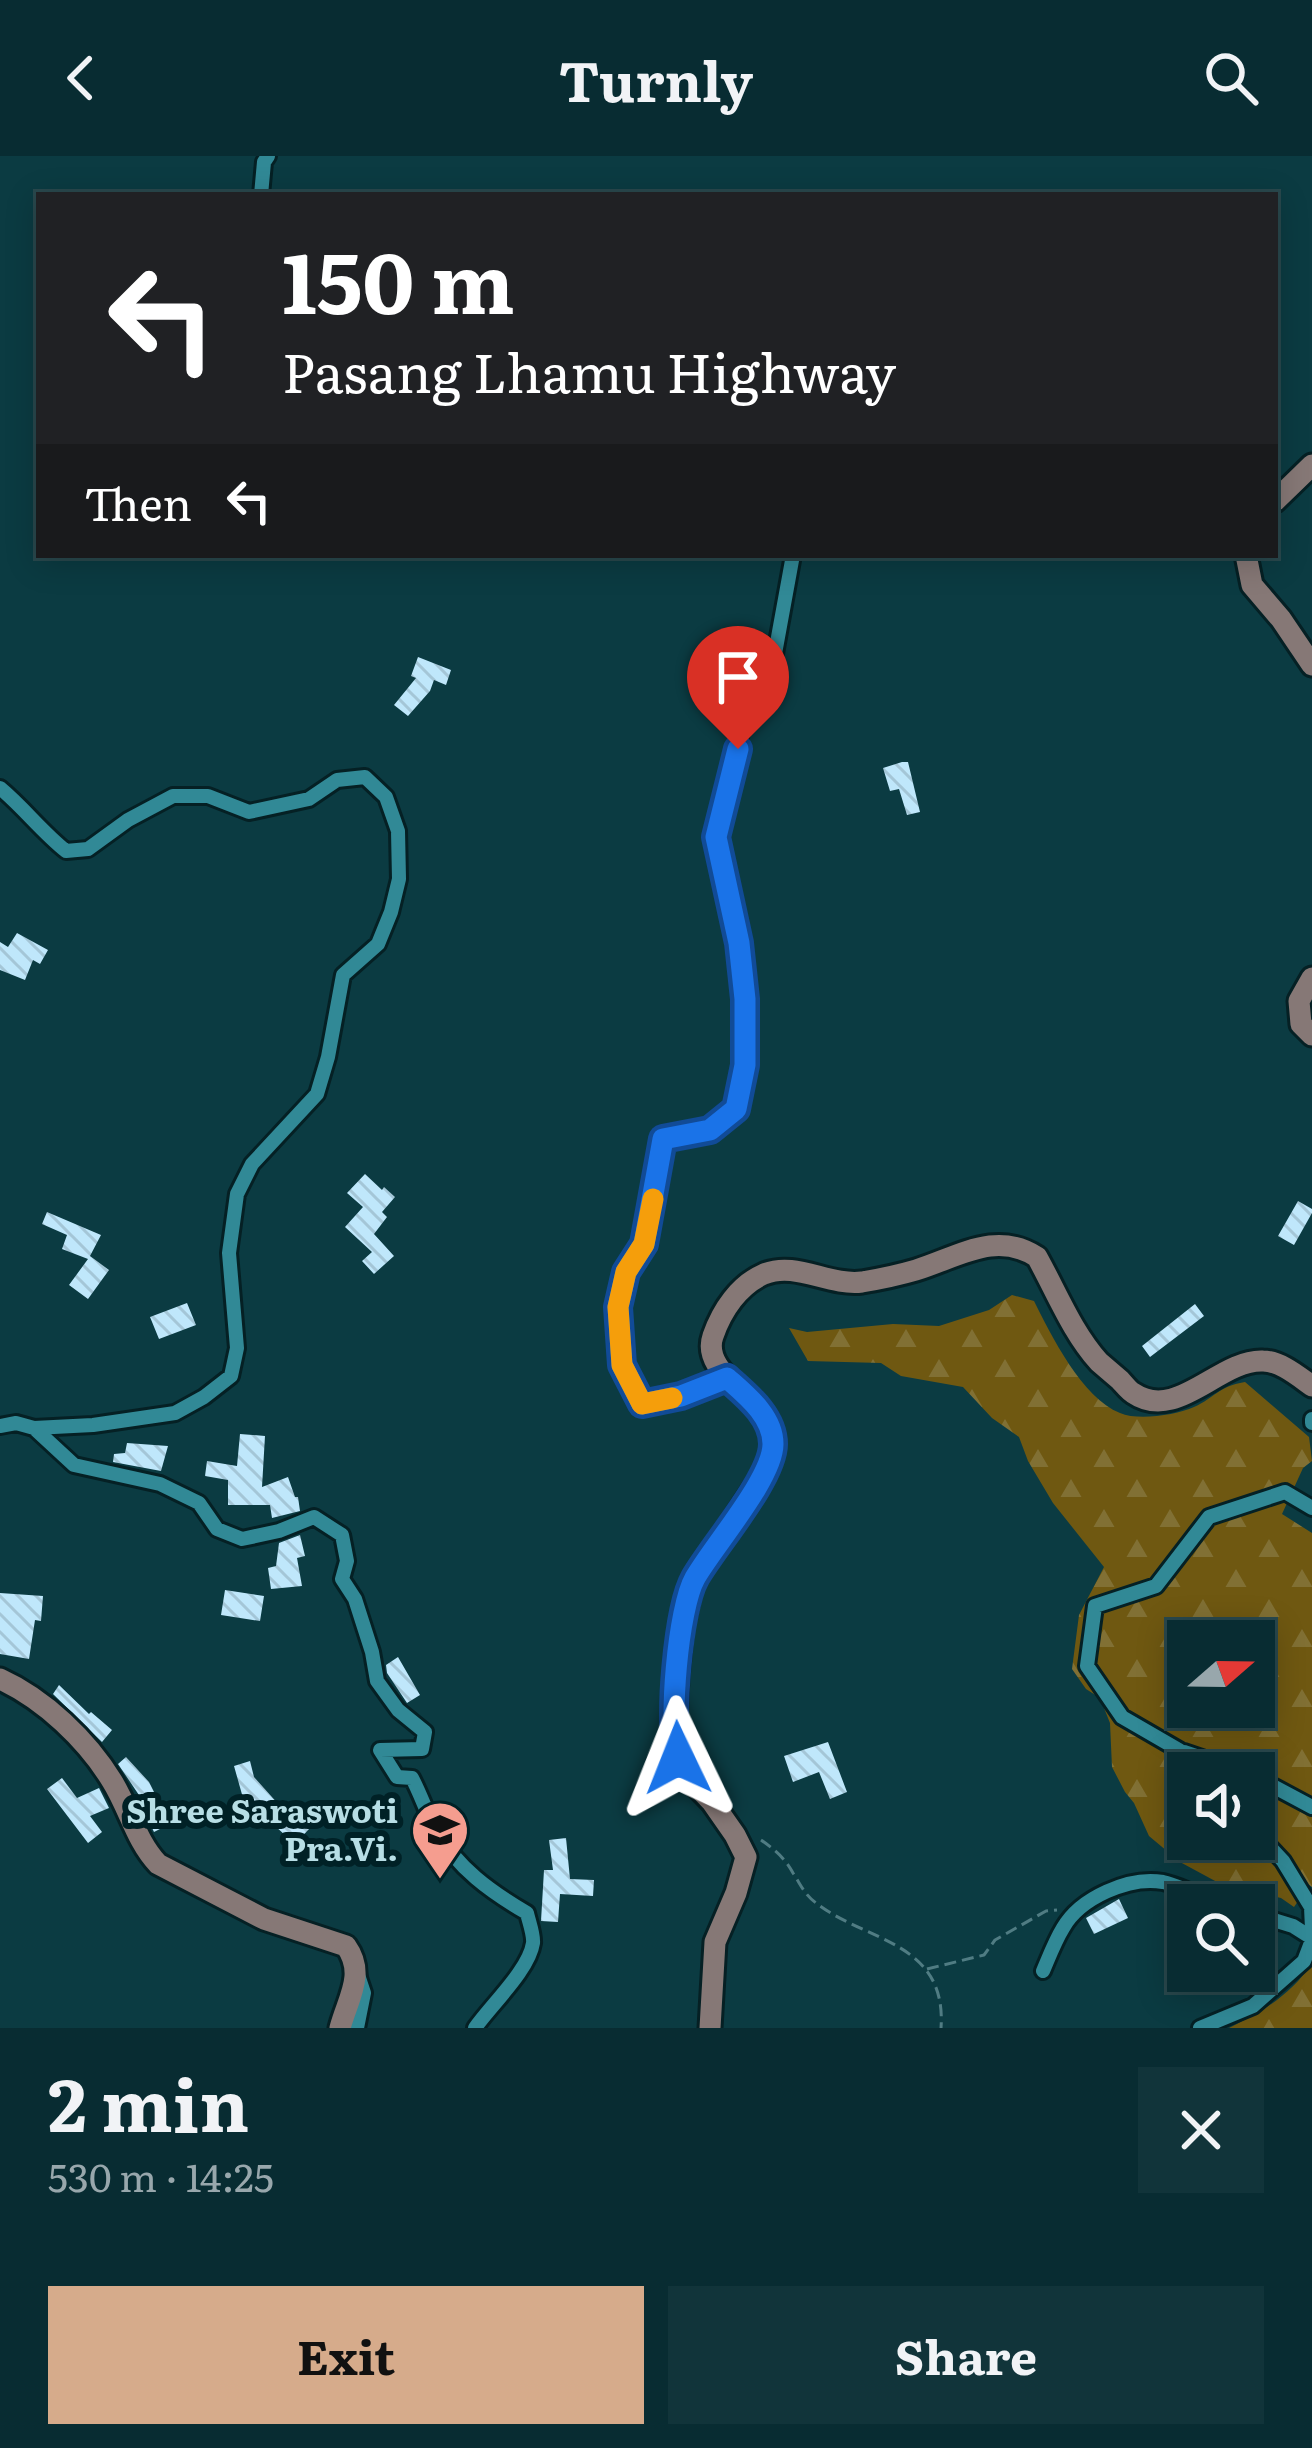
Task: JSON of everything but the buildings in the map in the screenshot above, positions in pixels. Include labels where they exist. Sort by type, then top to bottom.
[{"type":"main road","points":[[1278,498],[1312,465]]},
{"type":"main road","points":[[1247,558],[1252,585],[1312,665]]},
{"type":"main road","points":[[1312,978],[1299,1001],[1300,1024],[1312,1035]]},
{"type":"main road","points":[[710,2028],[715,1942],[746,1857],[712,1802],[684,1773],[674,1743],[682,1626],[692,1583],[767,1469],[772,1454],[770,1426],[716,1365],[710,1340],[736,1292],[766,1273],[793,1269],[841,1283],[865,1281],[916,1270],[992,1244],[1027,1250],[1037,1257],[1079,1336],[1132,1393],[1158,1402],[1173,1399],[1258,1360],[1281,1366],[1312,1386]]},
{"type":"main road","points":[[0,1679],[54,1714],[89,1749],[113,1782],[158,1864],[264,1919],[346,1946],[358,1975],[340,2028]]},
{"type":"street","points":[[261,192],[268,156]]},
{"type":"street","points":[[727,1378],[681,1396],[642,1404],[622,1365],[618,1307],[626,1272],[644,1244],[663,1139],[710,1130],[736,1109],[745,1065],[745,999],[739,943],[716,837],[745,716],[770,681],[793,558]]},
{"type":"street","points":[[0,788],[66,851],[88,849],[173,796],[208,796],[249,812],[309,799],[337,780],[364,778],[386,796],[398,831],[399,879],[378,944],[343,975],[317,1094],[252,1164],[238,1194],[229,1252],[236,1348],[231,1376],[175,1413],[93,1425],[0,1426]]},
{"type":"street","points":[[34,1429],[74,1465],[160,1484],[199,1503],[217,1529],[242,1539],[314,1517],[342,1535],[347,1561],[342,1579],[355,1599],[377,1681],[398,1710],[424,1732],[422,1749],[380,1750],[397,1777],[412,1778],[436,1831],[468,1870],[487,1890],[527,1913],[533,1942],[518,1978],[475,2028]]},
{"type":"street","points":[[1185,1752],[1122,1717],[1087,1666],[1095,1606],[1156,1586],[1209,1516],[1285,1492],[1312,1508]]},
{"type":"street","points":[[1275,1787],[1312,1807]]},
{"type":"street","points":[[1275,1852],[1311,1907],[1312,1929]]},
{"type":"street","points":[[1042,1971],[1064,1924],[1079,1908],[1131,1884],[1167,1884]]},
{"type":"street","points":[[1200,2028],[1253,2006],[1304,1961],[1312,1939],[1275,1920]]},
{"type":"street","points":[[357,2028],[364,1994],[358,1975]]},
{"type":"path","points":[[742,1848],[761,1839],[779,1852],[802,1892],[818,1905],[910,1953],[935,1989],[942,2013],[940,2028]]},
{"type":"path","points":[[926,1970],[984,1955],[995,1940],[1046,1911],[1079,1908]]},
{"type":"green space","points":[[1012,1295],[1034,1301],[1081,1380],[1120,1413],[1147,1417],[1177,1412],[1245,1382],[1309,1437],[1312,1461],[1303,1468],[1282,1514],[1312,1533],[1312,1887],[1294,1907],[1275,1896],[1275,1884],[1225,1884],[1178,1860],[1275,1860],[1275,1752],[1167,1752],[1167,1851],[1149,1836],[1112,1767],[1110,1723],[1100,1698],[1086,1689],[1072,1669],[1079,1615],[1104,1567],[1053,1503],[1019,1437],[992,1418],[963,1387],[901,1376],[881,1363],[808,1361],[789,1328],[807,1332],[893,1324],[939,1326],[989,1310]]},
{"type":"green space","points":[[1312,1963],[1312,2028],[1229,2028],[1275,2001]]},
{"type":"slow traffic","points":[[653,1199],[644,1244],[626,1272],[618,1307],[622,1365],[642,1404],[672,1398]]},
{"type":"place","name":"Shree Saraswoti Pra.Vi.","points":[[440,1881]]},
{"type":"route","points":[[678,1758],[674,1743],[676,1676],[692,1583],[767,1469],[773,1441],[770,1426],[752,1401],[727,1378],[681,1396],[642,1404],[622,1365],[618,1307],[626,1272],[644,1244],[663,1139],[710,1130],[736,1109],[745,1065],[745,999],[739,943],[716,837],[738,749]]}]
